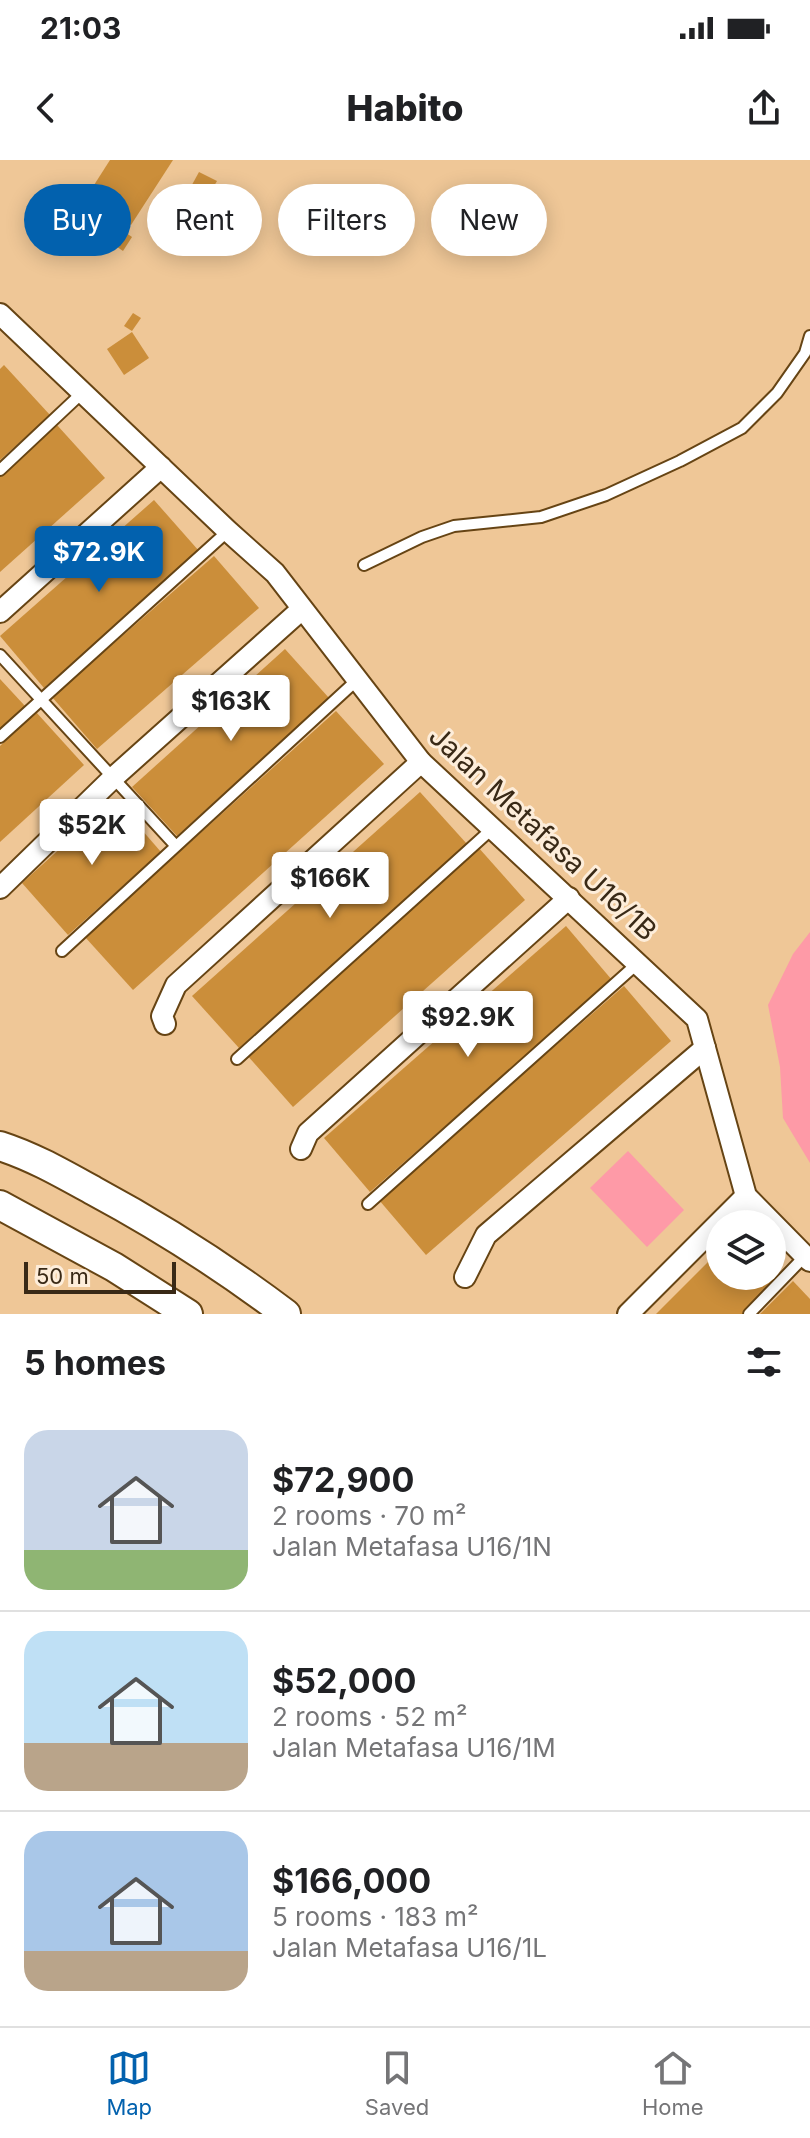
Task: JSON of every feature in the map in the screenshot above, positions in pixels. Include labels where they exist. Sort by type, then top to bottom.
[{"type":"main road","points":[[0,1146],[29,1155],[149,1220],[247,1284],[286,1314]]},
{"type":"main road","points":[[0,1205],[114,1267],[188,1314]]},
{"type":"street","name":"Jalan Metafasa U16/1B","points":[[4,325],[82,393],[275,573],[421,762],[697,1019],[746,1196],[808,1259]]},
{"type":"street","points":[[0,612],[161,467]]},
{"type":"street","points":[[0,888],[114,777],[302,609]]},
{"type":"street","points":[[165,1024],[162,1016],[176,985],[421,762]]},
{"type":"street","points":[[301,1149],[308,1133],[569,898]]},
{"type":"street","points":[[465,1277],[486,1235],[705,1048]]},
{"type":"street","points":[[628,1314],[746,1196]]},
{"type":"lane","points":[[364,565],[422,537],[454,526],[541,517],[606,495],[680,461],[742,428],[777,393],[805,353],[810,336]]},
{"type":"lane","points":[[0,470],[82,393]]},
{"type":"lane","points":[[0,737],[228,531]]},
{"type":"lane","points":[[0,655],[175,845]]},
{"type":"lane","points":[[62,951],[357,680]]},
{"type":"lane","points":[[237,1059],[493,828]]},
{"type":"lane","points":[[368,1204],[638,962]]},
{"type":"lane","points":[[749,1314],[808,1259]]},
{"type":"shaded area","points":[[810,932],[810,1163],[783,1118],[780,1067],[768,1005],[793,954]]},
{"type":"shaded area","points":[[628,1151],[684,1210],[647,1247],[590,1188]]},
{"type":"building","points":[[110,160],[173,160],[157,184],[147,184],[147,200],[131,225],[131,184],[95,184]]},
{"type":"building","points":[[199,172],[217,181],[215,184],[192,184]]},
{"type":"building","points":[[133,313],[141,318],[132,331],[124,326]]},
{"type":"building","points":[[132,332],[149,358],[124,375],[107,349]]},
{"type":"building","points":[[4,365],[50,415],[0,460],[0,369]]},
{"type":"building","points":[[57,425],[105,478],[0,572],[0,475]]},
{"type":"building","points":[[154,500],[199,551],[44,688],[0,636]]},
{"type":"building","points":[[214,556],[259,608],[97,749],[52,697]]},
{"type":"building","points":[[285,649],[329,698],[177,836],[132,787]]},
{"type":"building","points":[[0,679],[25,706],[0,729]]},
{"type":"building","points":[[336,711],[384,764],[133,990],[85,937]]},
{"type":"building","points":[[36,712],[84,765],[0,842],[0,746]]},
{"type":"building","points":[[420,792],[467,844],[239,1048],[192,996]]},
{"type":"building","points":[[115,799],[161,852],[68,935],[22,883]]},
{"type":"building","points":[[478,847],[525,900],[293,1107],[246,1054]]},
{"type":"building","points":[[566,926],[612,980],[370,1192],[324,1138]]},
{"type":"building","points":[[624,986],[671,1041],[426,1255],[379,1200]]},
{"type":"building","points":[[706,1264],[706,1290],[766,1290],[742,1314],[656,1314]]},
{"type":"building","points":[[793,1281],[810,1299],[810,1314],[760,1314],[786,1290]]}]
